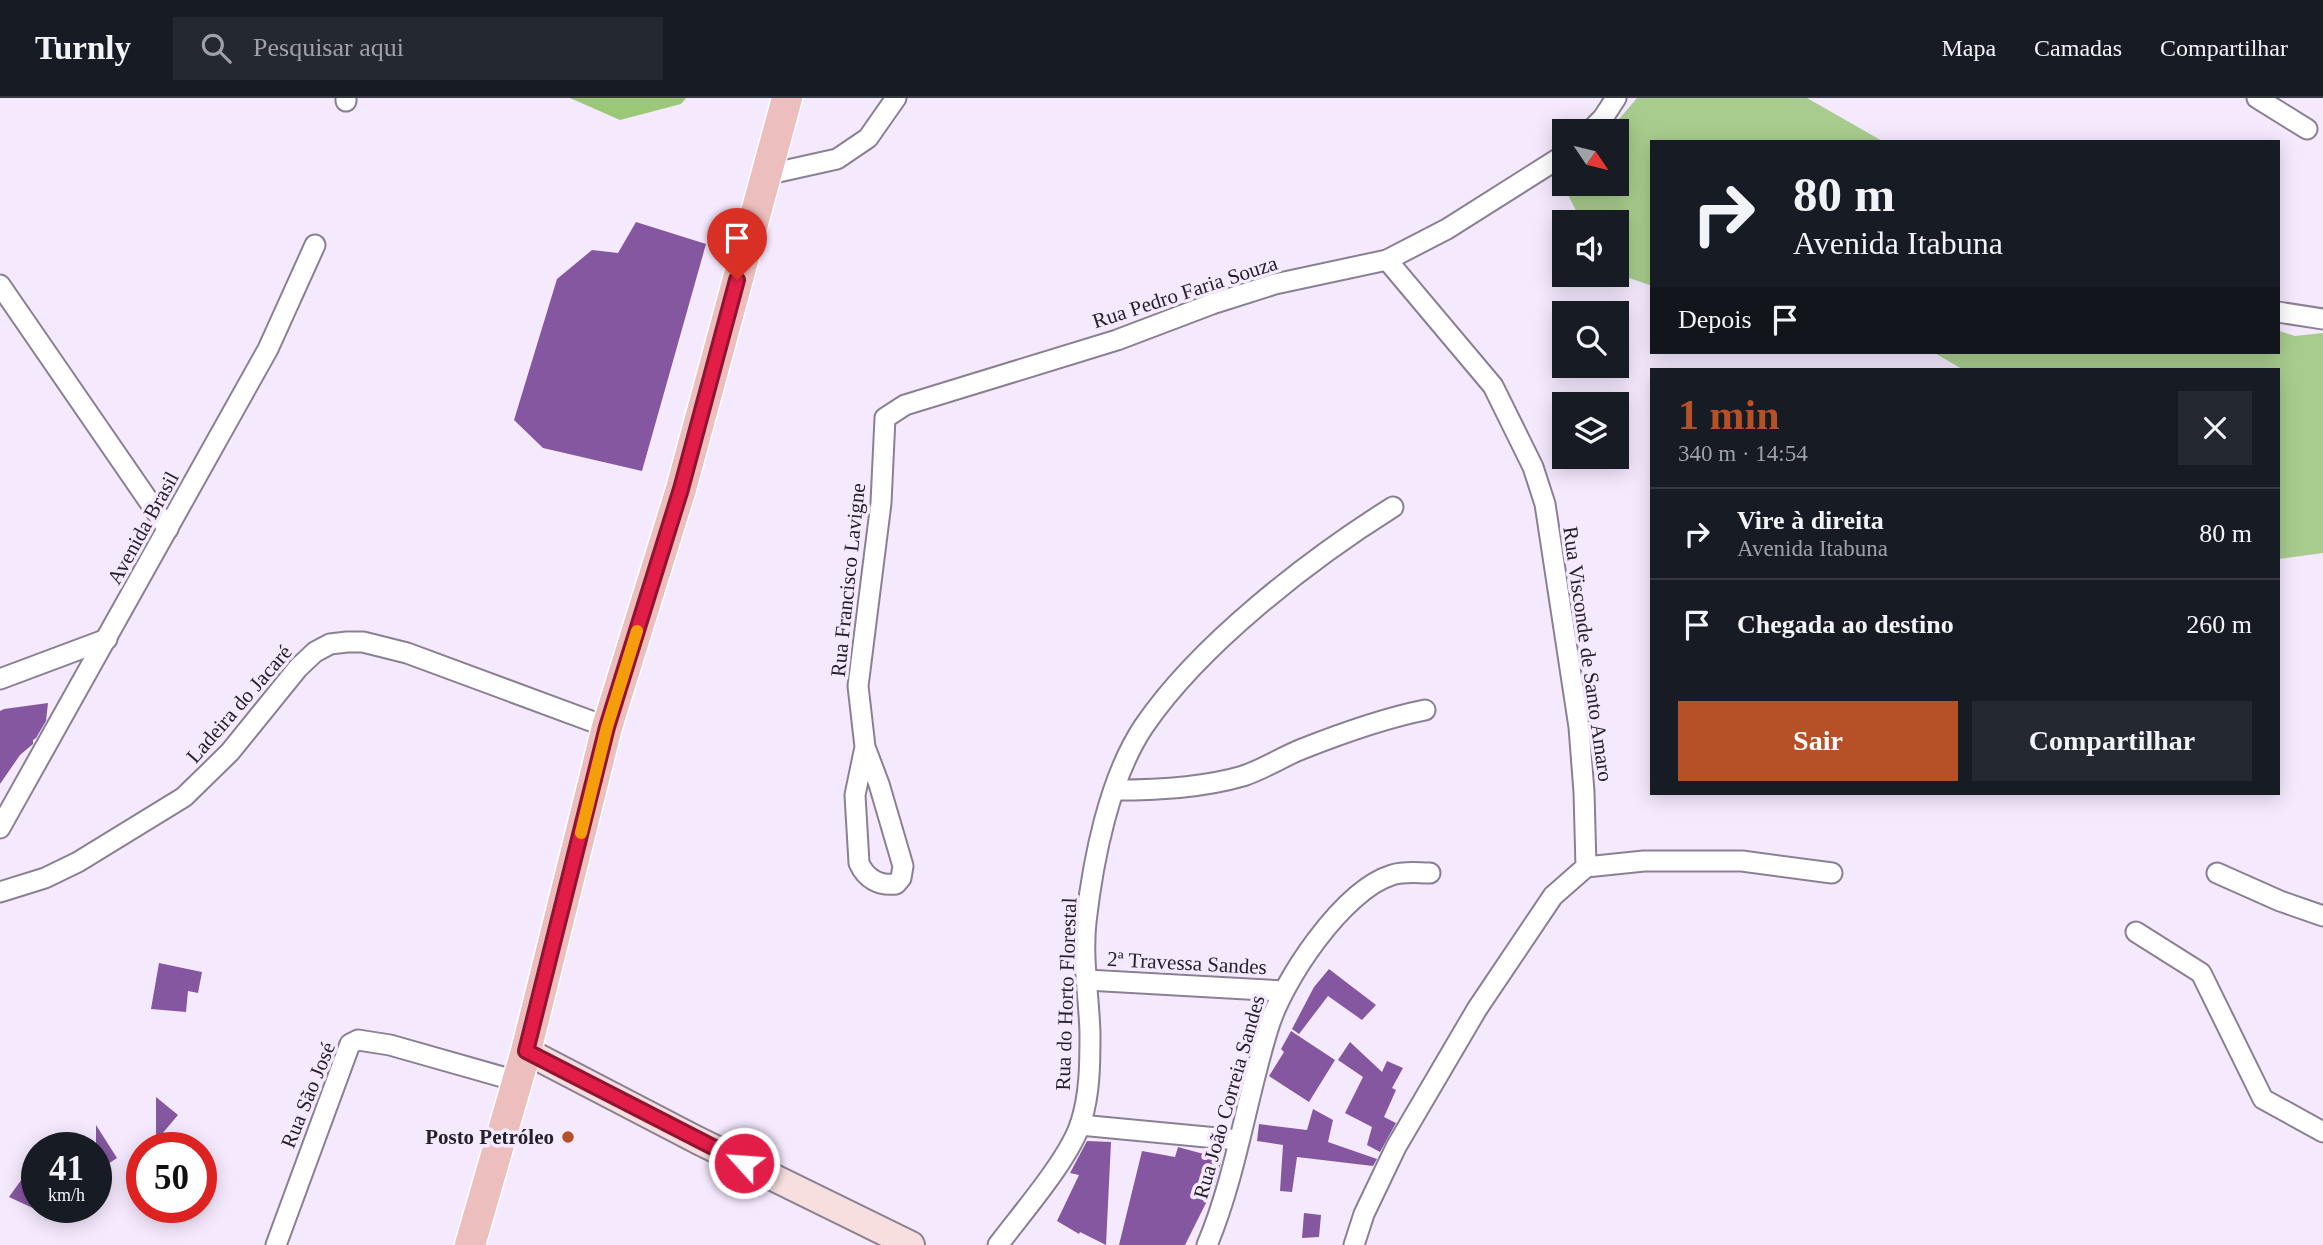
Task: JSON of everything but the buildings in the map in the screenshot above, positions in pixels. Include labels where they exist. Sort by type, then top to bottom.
[{"type":"main road","points":[[470,1245],[526,1051],[607,727],[681,489],[787,98]]},
{"type":"main road","points":[[526,1051],[697,1140],[911,1245]]},
{"type":"street","points":[[765,175],[837,159],[868,138],[896,98]]},
{"type":"street","points":[[1602,119],[1616,98]]},
{"type":"street","points":[[2257,98],[2307,129]]},
{"type":"street","name":"Rua Pedro Faria Souza","points":[[885,418],[905,405],[1117,340],[1212,304],[1275,284],[1387,260],[1447,229],[1552,163]]},
{"type":"street","name":"Avenida Brasil","points":[[0,828],[268,349],[315,245]]},
{"type":"street","name":"Rua Visconde de Santo Amaro","points":[[1387,260],[1493,386],[1533,467],[1545,504],[1578,727],[1584,792],[1586,867]]},
{"type":"street","points":[[0,285],[168,529]]},
{"type":"street","points":[[2280,313],[2323,318]]},
{"type":"street","name":"Rua Francisco Lavigne","points":[[865,747],[855,794],[859,863],[863,872],[874,881],[885,885],[896,884],[901,878],[903,866],[865,747],[858,686],[881,503],[885,418]]},
{"type":"street","name":"Rua do Horto Florestal","points":[[998,1245],[1060,1161],[1080,1125],[1090,1071],[1088,913],[1105,822],[1125,762],[1144,726],[1196,664],[1273,594],[1349,535],[1393,507]]},
{"type":"street","points":[[0,679],[107,639]]},
{"type":"street","name":"Ladeira do Jacaré","points":[[0,892],[45,878],[78,862],[184,797],[230,752],[298,668],[315,652],[330,644],[363,642],[407,653],[607,727]]},
{"type":"street","points":[[1115,790],[1176,787],[1242,776],[1301,750],[1425,710]]},
{"type":"street","points":[[1354,1245],[1364,1214],[1396,1147],[1477,1009],[1552,896],[1586,867],[1644,861],[1742,861],[1832,873]]},
{"type":"street","name":"Rua João Correia Sandes","points":[[1207,1245],[1228,1185],[1268,1027],[1283,991],[1326,928],[1361,891],[1392,875],[1409,872],[1430,873]]},
{"type":"street","points":[[2217,873],[2280,901],[2323,916]]},
{"type":"street","points":[[2136,932],[2202,973],[2263,1099],[2323,1132]]},
{"type":"street","name":"2ª Travessa Sandes","points":[[1087,980],[1283,991]]},
{"type":"street","name":"Rua São José","points":[[276,1245],[350,1044],[358,1040],[390,1045],[517,1081]]},
{"type":"street","points":[[1080,1125],[1238,1140]]},
{"type":"green space","points":[[570,98],[686,98],[681,104],[620,120]]},
{"type":"green space","points":[[1637,98],[1807,98],[1880,140],[1650,140],[1650,285],[1629,278],[1629,210],[1576,210],[1569,196],[1629,196],[1629,119],[1619,119]]},
{"type":"green space","points":[[2280,331],[2295,336],[2323,333],[2323,553],[2280,559],[2280,368],[1960,368],[1936,354],[2280,354]]},
{"type":"slow traffic","points":[[581,833],[607,727],[637,631]]},
{"type":"place","name":"Posto Petróleo","points":[[568,1137]]},
{"type":"route","points":[[737,280],[681,489],[607,727],[526,1051],[744,1163]]}]
